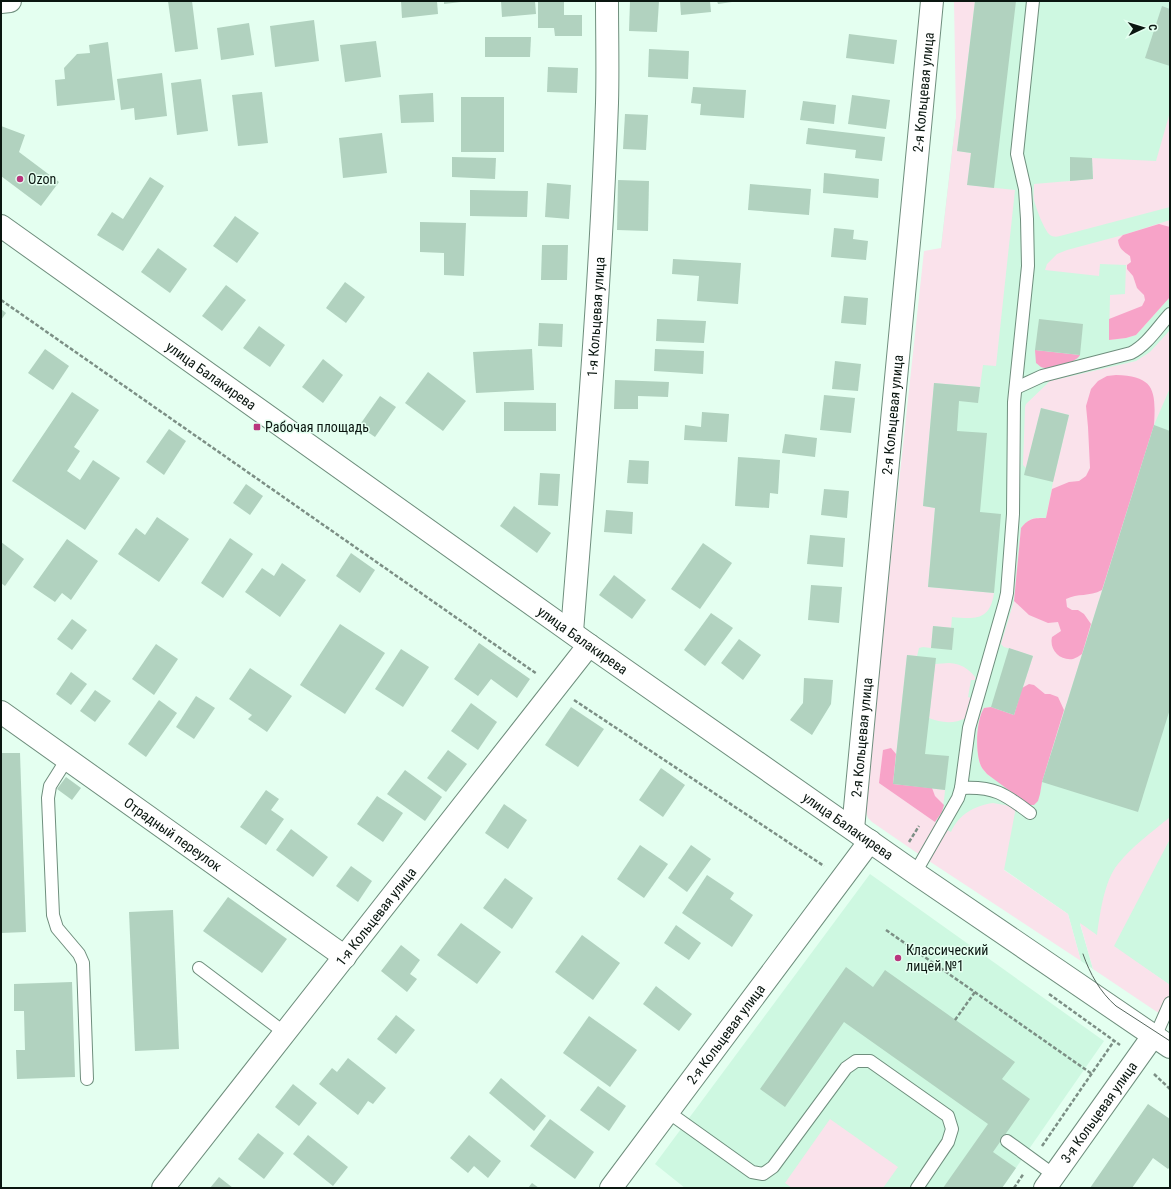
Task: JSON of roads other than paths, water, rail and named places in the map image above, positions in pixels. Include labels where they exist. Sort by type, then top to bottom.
[{"type":"street","points":[[1,2],[10,1]]},
{"type":"street","name":"1-я Кольцевая улица","points":[[163,1188],[556,688],[581,639],[588,440],[607,101],[607,1]]},
{"type":"street","name":"2-я Кольцевая улица","points":[[853,829],[932,1]]},
{"type":"street","name":"улица Балакирева","points":[[1,226],[581,639],[915,873],[1159,1040]]},
{"type":"street","name":"Отрадный переулок","points":[[1,712],[345,957]]},
{"type":"street","name":"2-я Кольцевая улица","points":[[611,1188],[870,841]]},
{"type":"street","name":"3-я Кольцевая улица","points":[[1049,1182],[1159,1040]]},
{"type":"lane","points":[[915,873],[953,808],[961,788],[969,728],[1006,598],[1013,514],[1014,402],[1028,266],[1028,219],[1025,189],[1017,154],[1033,1]]},
{"type":"lane","points":[[1016,388],[1042,376],[1131,353],[1145,343],[1170,314]]},
{"type":"lane","points":[[67,759],[50,786],[48,798],[53,915],[57,928],[79,954],[83,963],[87,1079]]},
{"type":"lane","points":[[961,788],[974,787],[996,791],[1012,799],[1030,813]]},
{"type":"lane","points":[[199,968],[285,1034]]},
{"type":"lane","points":[[1159,1040],[1170,1003]]},
{"type":"lane","points":[[668,1112],[752,1172],[763,1174],[773,1167],[846,1068],[856,1061],[870,1061],[948,1116],[952,1129],[948,1142],[917,1188]]},
{"type":"lane","points":[[1007,1141],[1033,1160],[1049,1182]]},
{"type":"tram line","points":[[1083,954],[1096,982],[1110,1001],[1170,1041]]},
{"type":"place","name":"Ozon","points":[[20,179]]},
{"type":"place","name":"Рабочая площадь","points":[[257,427]]},
{"type":"place","name":"Классический лицей №1","points":[[898,958]]}]
